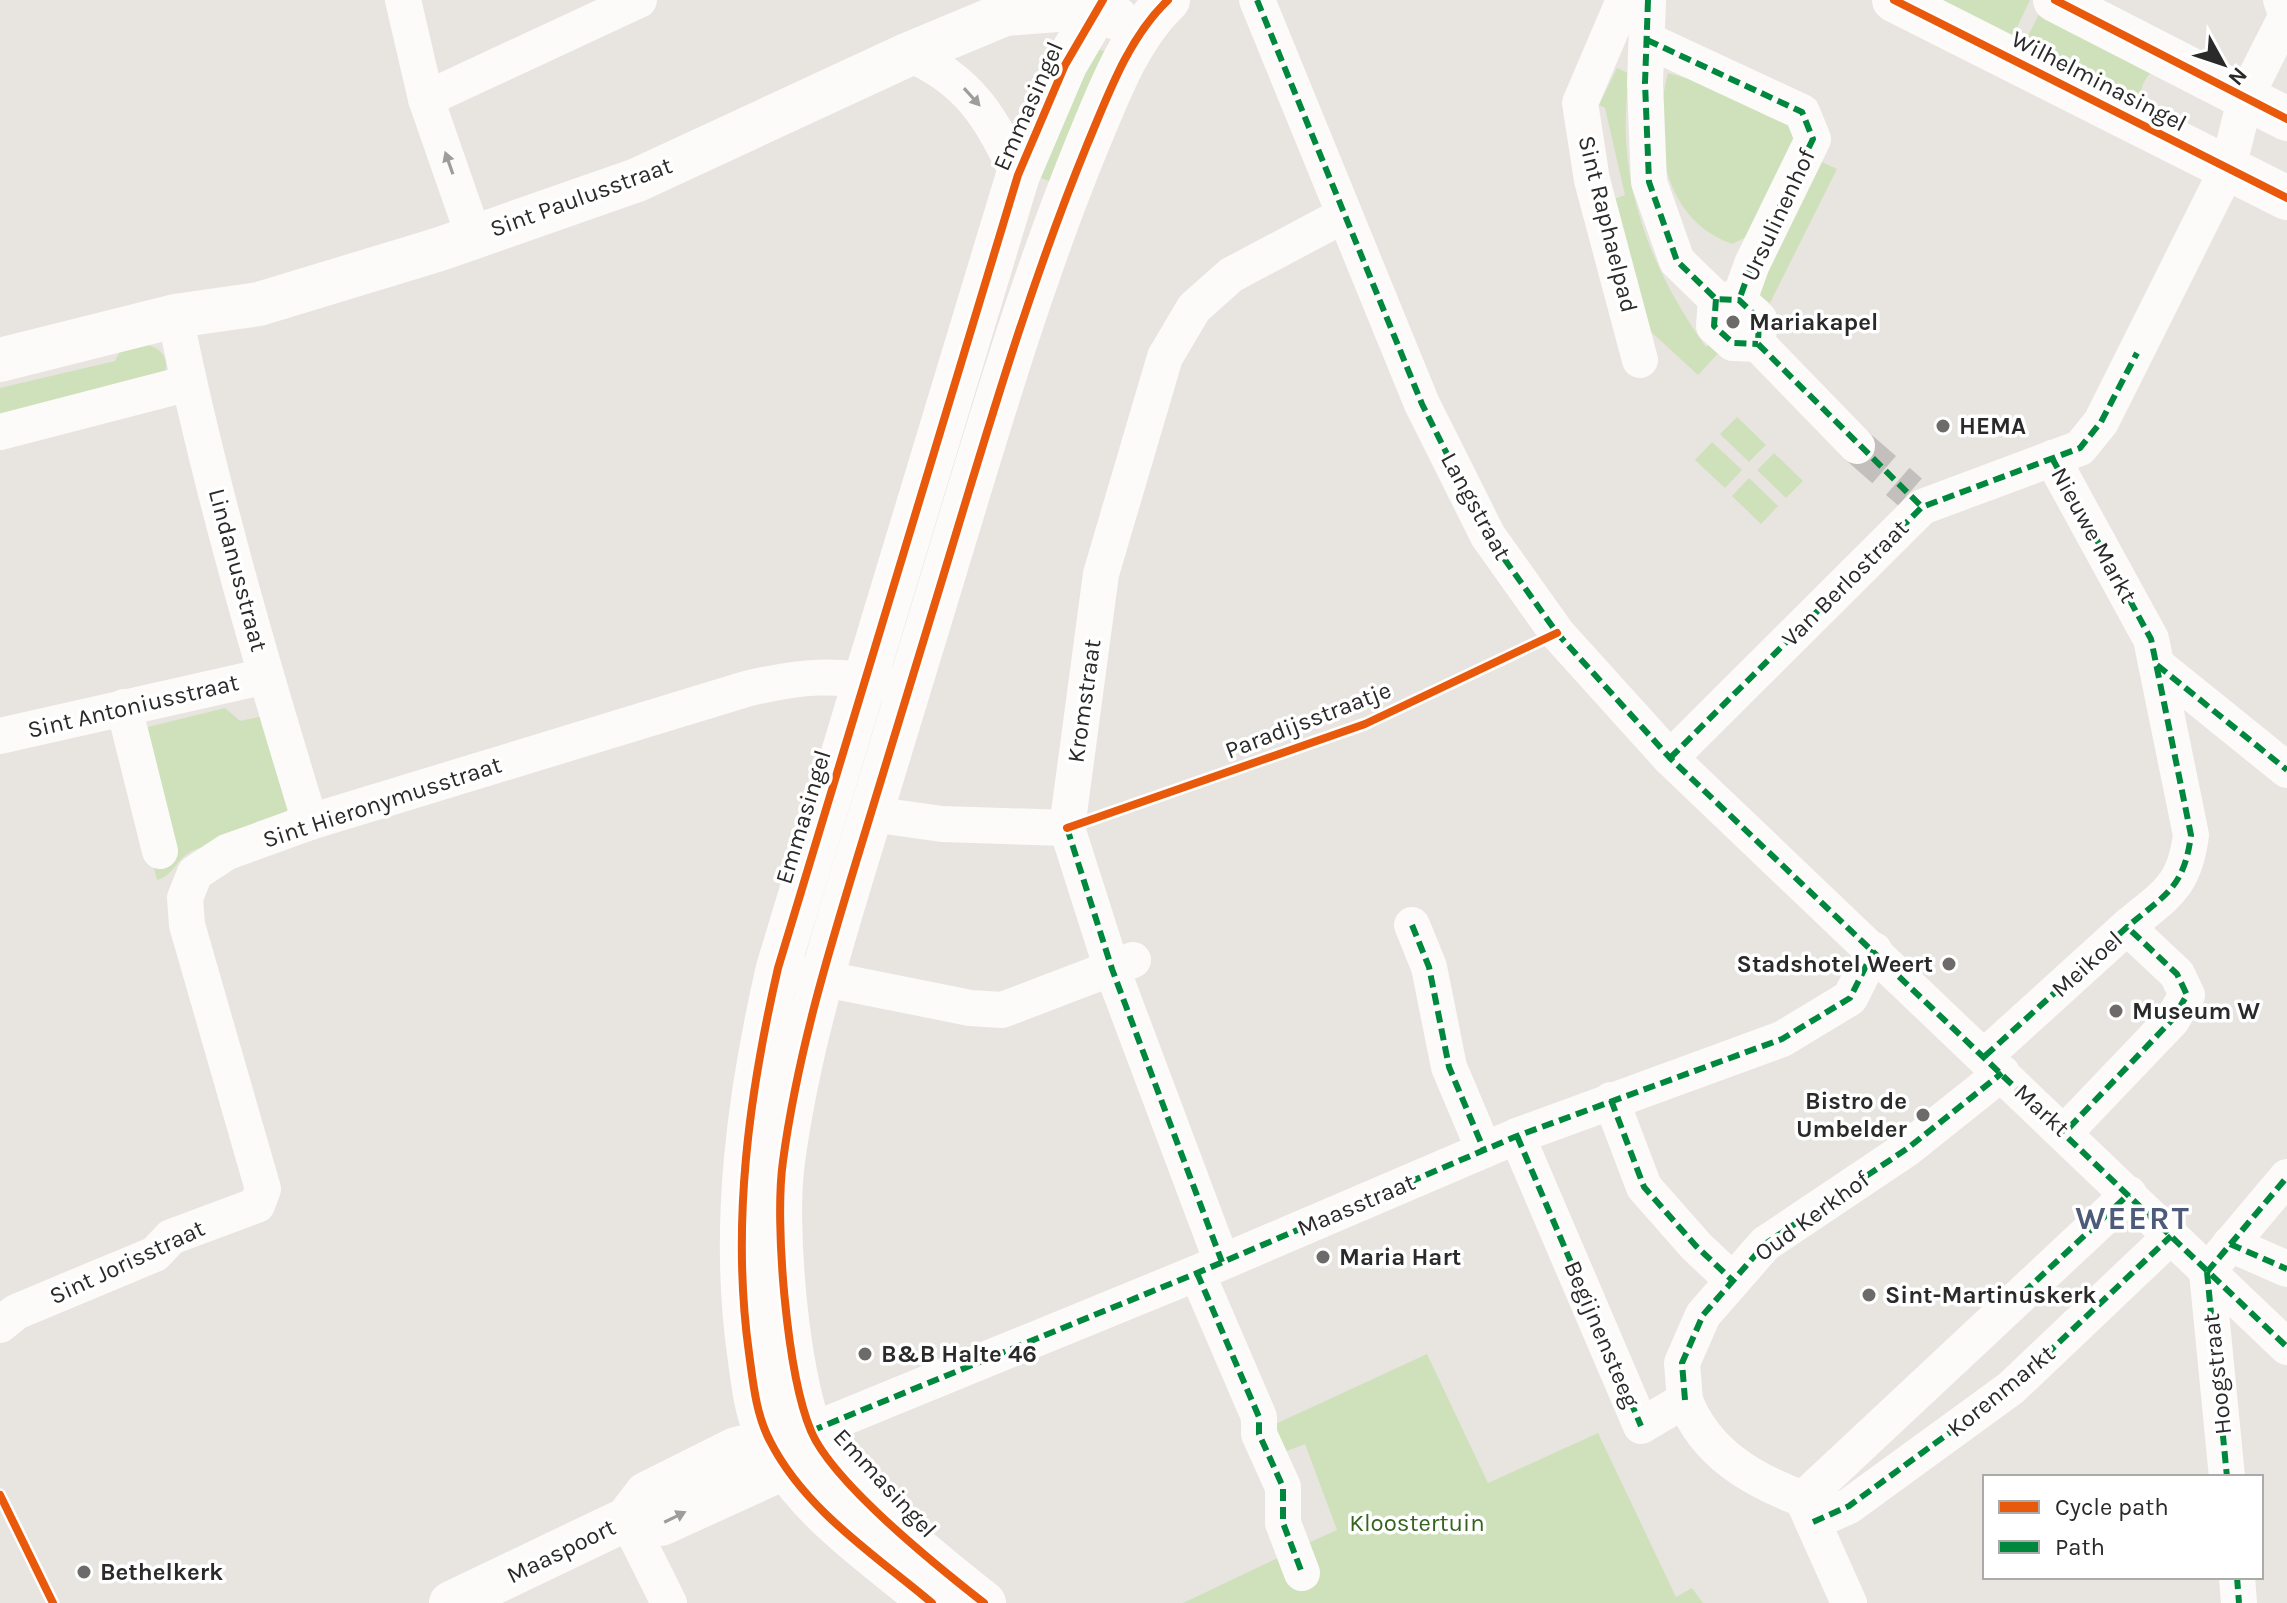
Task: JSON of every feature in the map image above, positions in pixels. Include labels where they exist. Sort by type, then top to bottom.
[{"type":"street","points":[[403,0],[426,99],[474,237]]},
{"type":"street","points":[[426,99],[639,0]]},
{"type":"street","name":"Langstraat","points":[[1257,0],[1422,404],[1488,536],[1557,633],[1670,758],[1874,950]]},
{"type":"street","name":"Sint Raphaelpad","points":[[1624,0],[1580,103],[1592,180],[1640,360]]},
{"type":"street","name":"Ursulinenhof","points":[[1648,0],[1649,182],[1677,261],[1728,299]]},
{"type":"street","name":"Wilhelminasingel","points":[[1894,0],[2287,198]]},
{"type":"street","points":[[2055,0],[2287,119]]},
{"type":"street","points":[[2281,0],[2287,15]]},
{"type":"street","points":[[1100,3],[1154,16]]},
{"type":"street","name":"Sint Paulusstraat","points":[[0,360],[175,316],[259,304],[474,237],[637,180],[909,54],[1005,14],[1100,3]]},
{"type":"street","name":"Emmasingel","points":[[932,1603],[818,1506],[777,1454],[753,1388],[744,1323],[740,1231],[745,1157],[778,968],[1018,175],[1065,65],[1100,3]]},
{"type":"street","name":"Nieuwe Markt","points":[[2127,927],[2178,884],[2187,865],[2191,835],[2151,639],[2052,458],[2080,448],[2101,422],[2228,168],[2246,96],[2287,15]]},
{"type":"street","name":"Emmasingel","points":[[984,1603],[898,1531],[827,1456],[811,1431],[798,1382],[787,1309],[782,1166],[820,979],[908,689],[1047,252],[1107,97],[1154,16]]},
{"type":"street","name":"Ursulinenhof","points":[[1647,40],[1802,112],[1813,139],[1752,264],[1714,326],[1733,343],[1758,344],[1857,446]]},
{"type":"street","points":[[909,54],[937,66],[968,91],[1002,141],[1018,175]]},
{"type":"street","name":"Kromstraat","points":[[1302,1573],[1283,1523],[1283,1487],[1259,1434],[1259,1417],[1209,1267],[1123,964],[1067,828],[1101,574],[1165,357],[1194,308],[1231,275],[1344,215]]},
{"type":"street","name":"Lindanusstraat","points":[[175,316],[189,383],[266,676],[310,822]]},
{"type":"street","points":[[0,432],[189,383]]},
{"type":"street","name":"Van Berlostraat","points":[[1670,758],[1916,499],[2052,458]]},
{"type":"street","points":[[2157,665],[2287,770]]},
{"type":"street","name":"Sint Antoniusstraat","points":[[0,736],[266,676]]},
{"type":"street","name":"Sint Hieronymusstraat","points":[[257,1205],[263,1189],[187,925],[185,898],[195,873],[227,852],[310,822],[746,689],[800,676],[864,679],[908,689]]},
{"type":"street","points":[[124,707],[160,851]]},
{"type":"street","points":[[871,814],[942,824],[1067,828]]},
{"type":"street","name":"Begijnensteeg","points":[[1412,925],[1429,967],[1449,1067],[1500,1143],[1641,1426],[1685,1400]]},
{"type":"street","name":"Meikoel","points":[[1994,1064],[2127,927],[2177,974],[2187,995],[2172,1020],[2065,1132]]},
{"type":"street","name":"Markt","points":[[1874,950],[2287,1347]]},
{"type":"street","name":"Maasstraat","points":[[811,1431],[1500,1143],[1782,1039],[1850,998],[1874,950]]},
{"type":"street","points":[[778,968],[970,1008],[1002,1010],[1123,964]]},
{"type":"street","name":"Oud Kerkhof","points":[[1685,1400],[1682,1363],[1703,1315],[1765,1244],[1908,1148],[1994,1064]]},
{"type":"street","points":[[1611,1100],[1644,1187],[1696,1246],[1732,1280]]},
{"type":"street","points":[[2207,1272],[2287,1177]]},
{"type":"street","points":[[1808,1510],[2023,1293],[2129,1194]]},
{"type":"street","name":"Sint Jorisstraat","points":[[0,1325],[16,1312],[155,1254],[171,1237],[257,1205]]},
{"type":"street","name":"Korenmarkt","points":[[1808,1510],[1849,1506],[2011,1388],[2171,1236]]},
{"type":"street","points":[[2230,1244],[2287,1269]]},
{"type":"street","name":"Hoogstraat","points":[[2207,1272],[2227,1475]]},
{"type":"street","points":[[1685,1400],[1695,1428],[1727,1457],[1762,1484],[1808,1510],[1849,1603]]},
{"type":"street","name":"Maaspoort","points":[[451,1603],[627,1519],[646,1494],[736,1449],[777,1454],[811,1431]]},
{"type":"street","points":[[627,1519],[669,1603]]},
{"type":"street","points":[[2237,1579],[2239,1603]]},
{"type":"green space","points":[[1925,0],[2030,0],[2010,42]]},
{"type":"green space","points":[[2045,2],[2163,63],[2144,82],[2140,109],[2022,48]]},
{"type":"green space","points":[[1083,44],[1110,53],[1055,183],[1030,174]]},
{"type":"green space","points":[[1617,68],[1630,74],[1626,111],[1631,183],[1652,251],[1685,316],[1706,347],[1713,341],[1722,349],[1698,375],[1636,318],[1606,202],[1625,195],[1605,108],[1599,105]]},
{"type":"green space","points":[[1668,73],[1736,96],[1797,132],[1748,236],[1732,244],[1708,232],[1690,216],[1667,173],[1661,123]]},
{"type":"green space","points":[[1822,162],[1837,169],[1770,303],[1757,294]]},
{"type":"green space","points":[[141,344],[154,347],[165,358],[164,377],[0,418],[0,388],[115,361],[122,348]]},
{"type":"green space","points":[[1737,417],[1766,445],[1749,462],[1720,434]]},
{"type":"green space","points":[[1712,442],[1742,470],[1725,488],[1695,460]]},
{"type":"green space","points":[[1774,453],[1803,481],[1786,498],[1757,470]]},
{"type":"green space","points":[[1749,478],[1778,506],[1761,524],[1732,496]]},
{"type":"green space","points":[[225,708],[240,721],[268,715],[289,808],[282,818],[260,831],[188,853],[168,875],[157,880],[151,857],[142,735],[148,727]]},
{"type":"green space","name":"Kloostertuin","points":[[1427,1354],[1488,1483],[1598,1433],[1676,1597],[1692,1588],[1703,1603],[1183,1603],[1278,1558],[1288,1583],[1309,1574],[1299,1547],[1337,1530],[1305,1444],[1282,1453],[1269,1427]]},
{"type":"tunnel","points":[[1857,446],[1910,492]]},
{"type":"marked path","points":[[1257,0],[1422,404],[1488,536],[1557,633],[1670,758],[2287,1347]]},
{"type":"marked path","points":[[1648,0],[1645,83],[1649,182],[1677,261],[1716,299],[1739,300],[1759,319],[1758,344],[1922,507]]},
{"type":"marked path","points":[[1647,40],[1802,112],[1813,139],[1752,264],[1739,300]]},
{"type":"marked path","points":[[1716,299],[1714,326],[1733,343],[1758,344]]},
{"type":"marked path","points":[[1670,758],[1922,507],[2080,448],[2101,422],[2137,353]]},
{"type":"marked path","points":[[2052,458],[2151,639],[2191,835],[2178,879],[2163,897],[2127,927]]},
{"type":"marked path","points":[[2157,665],[2287,770]]},
{"type":"marked path","points":[[1067,828],[1112,969],[1222,1262]]},
{"type":"marked path","points":[[1412,925],[1429,967],[1449,1067],[1484,1150]]},
{"type":"marked path","points":[[1985,1056],[2127,927],[2177,974],[2187,995],[2172,1020],[2065,1132]]},
{"type":"marked path","points":[[811,1431],[1197,1273],[1517,1136],[1782,1039],[1850,998],[1874,950]]},
{"type":"marked path","points":[[1685,1400],[1682,1363],[1703,1315],[1765,1244],[1908,1148],[2002,1073]]},
{"type":"marked path","points":[[1611,1100],[1644,1187],[1696,1246],[1732,1280]]},
{"type":"marked path","points":[[1517,1136],[1641,1426]]},
{"type":"marked path","points":[[2207,1272],[2287,1177]]},
{"type":"marked path","points":[[2023,1293],[2129,1194]]},
{"type":"marked path","points":[[1813,1522],[1849,1506],[2011,1388],[2171,1236]]},
{"type":"marked path","points":[[2230,1244],[2287,1269]]},
{"type":"marked path","points":[[2207,1272],[2227,1475]]},
{"type":"marked path","points":[[1197,1273],[1259,1417],[1259,1434],[1283,1487],[1283,1523],[1302,1573]]},
{"type":"marked path","points":[[2237,1579],[2239,1603]]},
{"type":"cycle path","points":[[932,1603],[822,1510],[785,1466],[765,1431],[754,1387],[744,1305],[743,1208],[751,1111],[778,968],[1018,175],[1065,65],[1103,0]]},
{"type":"cycle path","points":[[984,1603],[863,1499],[823,1452],[811,1431],[789,1337],[780,1221],[783,1161],[799,1073],[832,942],[1024,315],[1111,87],[1141,32],[1168,0]]},
{"type":"cycle path","points":[[1894,0],[2287,198]]},
{"type":"cycle path","points":[[2055,0],[2287,119]]},
{"type":"cycle path","name":"Paradijsstraatje","points":[[1067,828],[1365,724],[1557,633]]},
{"type":"cycle path","points":[[0,1495],[53,1603]]},
{"type":"place","name":"Mariakapel","points":[[1733,322]]},
{"type":"place","name":"HEMA","points":[[1943,426]]},
{"type":"place","name":"Stadshotel Weert","points":[[1949,964]]},
{"type":"place","name":"Museum W","points":[[2116,1011]]},
{"type":"place","name":"Bistro de Umbelder","points":[[1923,1115]]},
{"type":"place","name":"Maria Hart","points":[[1323,1257]]},
{"type":"place","name":"Sint-Martinuskerk","points":[[1869,1295]]},
{"type":"place","name":"B&B Halte 46","points":[[865,1354]]},
{"type":"place","name":"Bethelkerk","points":[[84,1572]]},
{"type":"district","name":"WEERT","points":[[2133,1218]]}]
